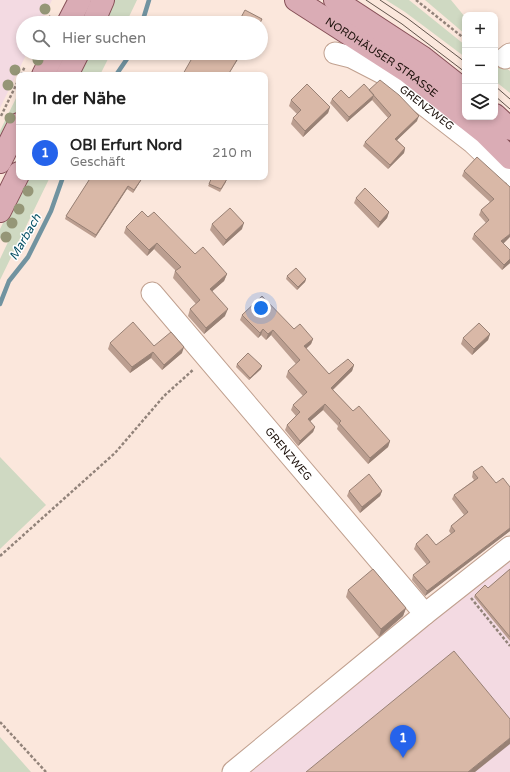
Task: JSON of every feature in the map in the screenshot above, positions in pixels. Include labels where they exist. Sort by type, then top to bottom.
[{"type":"main road","points":[[72,16],[80,0]]},
{"type":"main road","points":[[96,16],[103,0]]},
{"type":"main road","name":"NORDHÄUSER STRASSE","points":[[296,0],[408,72],[462,115]]},
{"type":"main road","name":"NORDHÄUSER STRASSE","points":[[335,0],[422,57],[462,89]]},
{"type":"main road","points":[[44,72],[50,60]]},
{"type":"main road","points":[[68,72],[74,60]]},
{"type":"main road","points":[[498,118],[510,129]]},
{"type":"main road","name":"NORDHÄUSER STRASSE","points":[[469,120],[484,132],[510,158]]},
{"type":"main road","points":[[0,162],[16,130]]},
{"type":"main road","points":[[1,202],[16,178]]},
{"type":"street","name":"GRENZWEG","points":[[335,53],[351,57],[384,74],[473,143],[510,178]]},
{"type":"street","name":"GRENZWEG","points":[[152,293],[425,614]]},
{"type":"street","points":[[232,772],[425,614],[510,547]]},
{"type":"path","points":[[416,0],[462,37]]},
{"type":"path","points":[[0,118],[16,85]]},
{"type":"path","points":[[0,556],[115,453],[164,396],[207,358]]},
{"type":"path","points":[[461,586],[510,646]]},
{"type":"path","points":[[0,722],[46,772]]},
{"type":"shaded area","points":[[0,0],[52,0],[44,16],[16,16],[16,60],[24,60],[18,72],[16,72],[16,75],[0,108]]},
{"type":"shaded area","points":[[510,561],[510,772],[246,772],[456,603]]},
{"type":"green space","points":[[112,0],[137,0],[129,16],[104,16]]},
{"type":"green space","points":[[386,0],[409,0],[462,43],[462,55],[405,12]]},
{"type":"green space","points":[[425,0],[451,0],[462,13],[462,31]]},
{"type":"green space","points":[[84,60],[108,60],[102,72],[78,72]]},
{"type":"green space","points":[[498,63],[510,71],[510,93],[498,83]]},
{"type":"green space","points":[[16,98],[16,112],[0,145],[0,131]]},
{"type":"green space","points":[[24,180],[49,180],[0,280],[0,259],[8,242],[0,238],[0,229]]},
{"type":"green space","points":[[0,457],[46,505],[0,549]]},
{"type":"green space","points":[[0,737],[31,772],[0,772]]},
{"type":"building","points":[[245,10],[256,16],[242,16]]},
{"type":"building","points":[[191,60],[237,60],[230,72],[184,72]]},
{"type":"building","points":[[380,80],[399,95],[419,116],[395,139],[405,148],[390,165],[365,142],[391,115],[369,90]]},
{"type":"building","points":[[307,84],[330,107],[305,131],[293,118],[301,110],[291,100]]},
{"type":"building","points":[[364,84],[374,95],[349,117],[332,99],[341,90],[349,98]]},
{"type":"building","points":[[477,157],[510,187],[510,234],[501,241],[510,250],[510,259],[504,265],[474,234],[489,220],[481,210],[494,199],[464,171]]},
{"type":"building","points":[[89,180],[141,180],[134,190],[128,186],[96,235],[66,216]]},
{"type":"building","points":[[211,180],[226,180],[221,189],[209,184]]},
{"type":"building","points":[[365,188],[389,212],[380,222],[356,198]]},
{"type":"building","points":[[230,208],[244,223],[226,240],[212,224]]},
{"type":"building","points":[[142,211],[148,217],[154,212],[195,254],[203,247],[227,274],[210,289],[228,309],[206,328],[190,309],[200,300],[175,271],[181,267],[157,243],[149,250],[126,227]]},
{"type":"building","points":[[296,268],[306,279],[298,287],[287,276]]},
{"type":"building","points":[[262,296],[294,329],[300,324],[313,339],[304,346],[329,374],[348,359],[354,365],[331,388],[353,411],[359,406],[390,441],[370,458],[339,423],[341,421],[325,404],[308,419],[315,427],[300,441],[287,425],[300,412],[293,405],[307,392],[288,371],[300,360],[273,330],[268,334],[263,329],[260,333],[242,315]]},
{"type":"building","points":[[133,322],[154,346],[171,332],[184,347],[164,365],[153,352],[132,367],[110,343]]},
{"type":"building","points":[[479,323],[490,334],[474,349],[463,338]]},
{"type":"building","points":[[248,353],[262,366],[250,378],[237,364]]},
{"type":"building","points":[[482,466],[496,483],[503,478],[510,487],[510,528],[427,591],[413,575],[430,562],[416,544],[427,534],[436,545],[455,531],[451,526],[468,512],[454,495],[478,478],[473,472]]},
{"type":"building","points":[[369,474],[382,491],[362,507],[349,491]]},
{"type":"building","points":[[373,569],[406,608],[381,629],[348,590]]},
{"type":"building","points":[[510,569],[510,637],[475,595],[485,585],[488,588]]},
{"type":"building","points":[[454,651],[510,719],[510,738],[468,772],[306,772]]},
{"type":"waterway","name":"Marbach","points":[[144,16],[149,0]]},
{"type":"waterway","name":"Marbach","points":[[118,72],[126,60]]},
{"type":"waterway","name":"Marbach","points":[[0,304],[9,281],[28,257],[51,211],[62,180]]},
{"type":"tram line","points":[[366,0],[402,24],[462,70]]},
{"type":"tram line","points":[[380,0],[407,18],[462,60]]},
{"type":"tram line","points":[[498,89],[510,99]]},
{"type":"tram line","points":[[498,99],[510,109]]},
{"type":"place","name":"OBI Erfurt Nord","points":[[403,758]]}]
